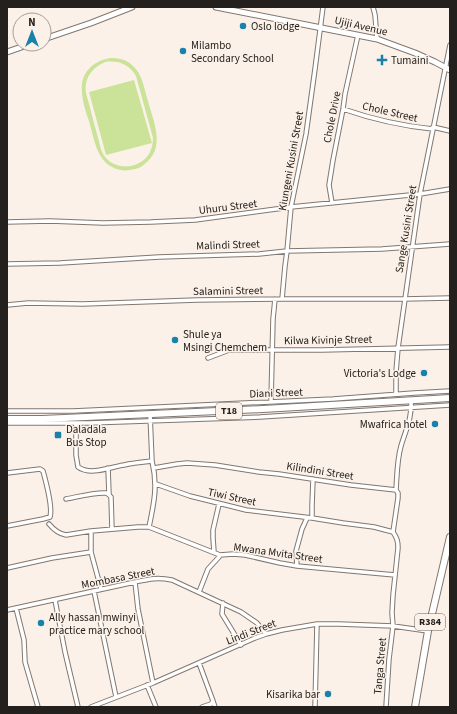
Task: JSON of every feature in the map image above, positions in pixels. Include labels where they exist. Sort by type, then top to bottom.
[{"type":"main road","points":[[52,36],[132,7]]},
{"type":"main road","name":"Ujiji Avenue","points":[[216,7],[377,39],[415,53],[448,69]]},
{"type":"main road","name":"T18","points":[[7,419],[150,418],[263,409],[411,404],[450,398]]},
{"type":"main road","name":"R384","points":[[415,707],[428,631],[450,537]]},
{"type":"street","name":"Kiungeni Kusini Street","points":[[282,299],[291,207],[306,134],[322,7]]},
{"type":"street","points":[[373,7],[377,39]]},
{"type":"street","name":"Chole Drive","points":[[332,203],[329,185],[345,94],[358,35]]},
{"type":"street","name":"Sange Kusini Street","points":[[396,394],[398,348],[420,194],[433,128],[448,69],[450,45]]},
{"type":"street","name":"Chole Street","points":[[343,109],[363,116],[411,127],[433,128],[450,131]]},
{"type":"street","name":"Uhuru Street","points":[[7,222],[50,221],[103,223],[195,220],[291,207],[420,194],[450,189]]},
{"type":"street","name":"Malindi Street","points":[[7,264],[60,263],[174,256],[259,254],[287,251],[382,249],[450,244]]},
{"type":"street","name":"Salamini Street","points":[[7,305],[28,303],[83,304],[197,300],[450,298]]},
{"type":"street","points":[[271,402],[275,299]]},
{"type":"street","name":"Kilwa Kivinje Street","points":[[208,358],[229,350],[322,350],[450,347]]},
{"type":"street","name":"Diani Street","points":[[7,411],[73,411],[450,392]]},
{"type":"street","points":[[393,626],[392,613],[398,542],[397,537],[393,532],[398,498],[398,493],[396,490],[399,456],[410,421],[411,404],[450,405]]},
{"type":"street","points":[[7,423],[76,424],[150,418],[152,461],[156,491],[149,526]]},
{"type":"street","points":[[76,424],[76,455],[78,467],[83,470],[90,471],[152,461]]},
{"type":"street","name":"Kilindini Street","points":[[154,468],[187,463],[208,464],[396,490]]},
{"type":"street","points":[[108,468],[108,494],[111,497],[112,529]]},
{"type":"street","points":[[7,473],[40,469],[43,472],[49,497],[51,514],[43,519],[7,526]]},
{"type":"street","points":[[312,518],[313,479]]},
{"type":"street","name":"Tiwi Street","points":[[156,484],[190,496],[246,510],[374,527],[393,532]]},
{"type":"street","points":[[66,499],[91,494],[108,494]]},
{"type":"street","points":[[214,552],[212,538],[219,504]]},
{"type":"street","points":[[297,566],[296,551],[302,529],[307,518]]},
{"type":"street","name":"Mwana Mvita Street","points":[[49,524],[53,529],[62,534],[70,535],[91,531],[149,526],[220,555],[244,555],[297,566],[395,575]]},
{"type":"street","points":[[91,531],[91,552],[101,589]]},
{"type":"street","points":[[7,568],[52,558],[91,552]]},
{"type":"street","points":[[199,592],[208,569],[220,555]]},
{"type":"street","name":"Mombasa Street","points":[[7,610],[135,582],[163,578],[172,580],[241,612],[257,623],[266,634]]},
{"type":"street","points":[[135,582],[138,609],[152,683]]},
{"type":"street","points":[[94,591],[116,697]]},
{"type":"street","points":[[55,600],[78,707]]},
{"type":"street","points":[[223,603],[222,614],[241,645]]},
{"type":"street","points":[[16,608],[24,640],[25,662],[38,707]]},
{"type":"street","points":[[315,707],[317,624]]},
{"type":"street","name":"Lindi Street","points":[[91,707],[199,664],[266,634],[282,630],[317,624],[339,624],[393,626],[428,631]]},
{"type":"street","name":"Tanga Street","points":[[386,707],[393,626]]},
{"type":"street","points":[[199,664],[215,707]]},
{"type":"street","points":[[147,685],[156,707]]},
{"type":"street","points":[[202,707],[211,704],[213,701]]},
{"type":"green space","points":[[116,58],[127,61],[136,69],[143,82],[155,124],[157,140],[153,155],[145,164],[137,169],[121,170],[114,168],[103,160],[94,141],[83,103],[82,85],[85,73],[93,65],[104,60]],"holes":[[[105,62],[119,62],[130,68],[136,76],[153,138],[148,156],[134,165],[124,166],[113,163],[109,161],[102,152],[86,93],[86,83],[93,70]]]},
{"type":"green space","points":[[134,80],[152,143],[106,155],[89,92]]},
{"type":"place","name":"Oslo lodge","points":[[243,26]]},
{"type":"place","name":"Milambo Secondary School","points":[[183,51]]},
{"type":"place","name":"Tumaini","points":[[382,60]]},
{"type":"place","name":"Shule ya Msingi Chemchem","points":[[175,340]]},
{"type":"place","name":"Victoria's Lodge","points":[[424,373]]},
{"type":"place","name":"Mwafrica hotel","points":[[435,424]]},
{"type":"place","name":"Daladala Bus Stop","points":[[58,435]]},
{"type":"place","name":"Ally hassan mwinyi practice mary school","points":[[41,623]]},
{"type":"place","name":"Kisarika bar","points":[[328,694]]}]
